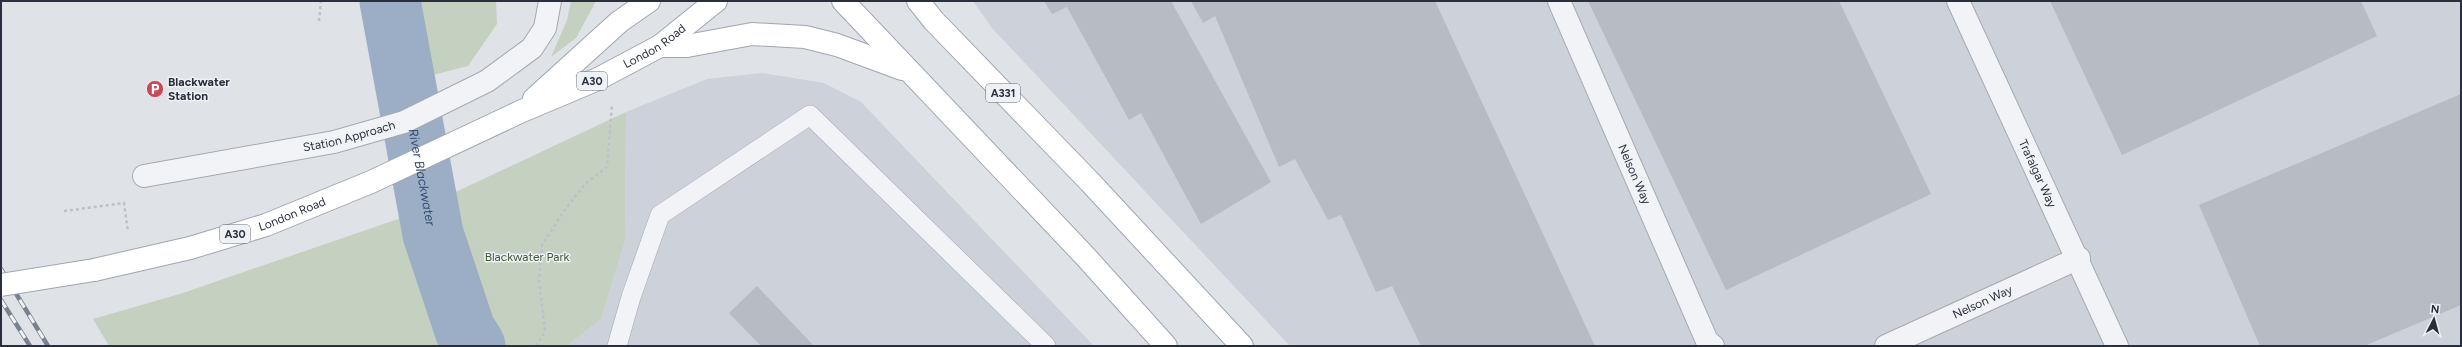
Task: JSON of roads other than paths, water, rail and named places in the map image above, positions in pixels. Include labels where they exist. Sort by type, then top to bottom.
[{"type":"main road","name":"A30","points":[[620,22],[633,1]]},
{"type":"main road","points":[[620,22],[649,1]]},
{"type":"main road","name":"London Road","points":[[1,285],[94,270],[183,250],[266,225],[371,182],[522,111],[598,79],[660,46],[716,1]]},
{"type":"main road","points":[[843,1],[1084,255],[1166,346]]},
{"type":"main road","name":"A331","points":[[918,1],[934,21],[1090,182],[1242,346]]},
{"type":"main road","name":"London Road","points":[[522,111],[620,22]]},
{"type":"main road","points":[[660,46],[687,46],[752,34],[805,37],[838,46],[907,70]]},
{"type":"street","name":"Station Approach","points":[[144,176],[334,142],[370,134],[404,122],[487,81],[532,48],[545,28],[550,1]]},
{"type":"street","name":"Nelson Way","points":[[1559,1],[1707,341],[1713,346]]},
{"type":"street","name":"Trafalgar Way","points":[[1958,1],[2078,258],[2117,346]]},
{"type":"street","name":"Nelson Way","points":[[1886,346],[2078,258]]},
{"type":"lane","points":[[617,346],[631,297],[660,215],[810,115],[1046,346]]},
{"type":"waterway","name":"River Blackwater","points":[[390,1],[433,234],[465,330],[475,346]]},
{"type":"railway","points":[[1,269],[48,346]]},
{"type":"railway","points":[[1,300],[30,346]]},
{"type":"place","name":"Blackwater Station","points":[[155,89]]},
{"type":"park label","name":"Blackwater Park","points":[[527,257]]}]
